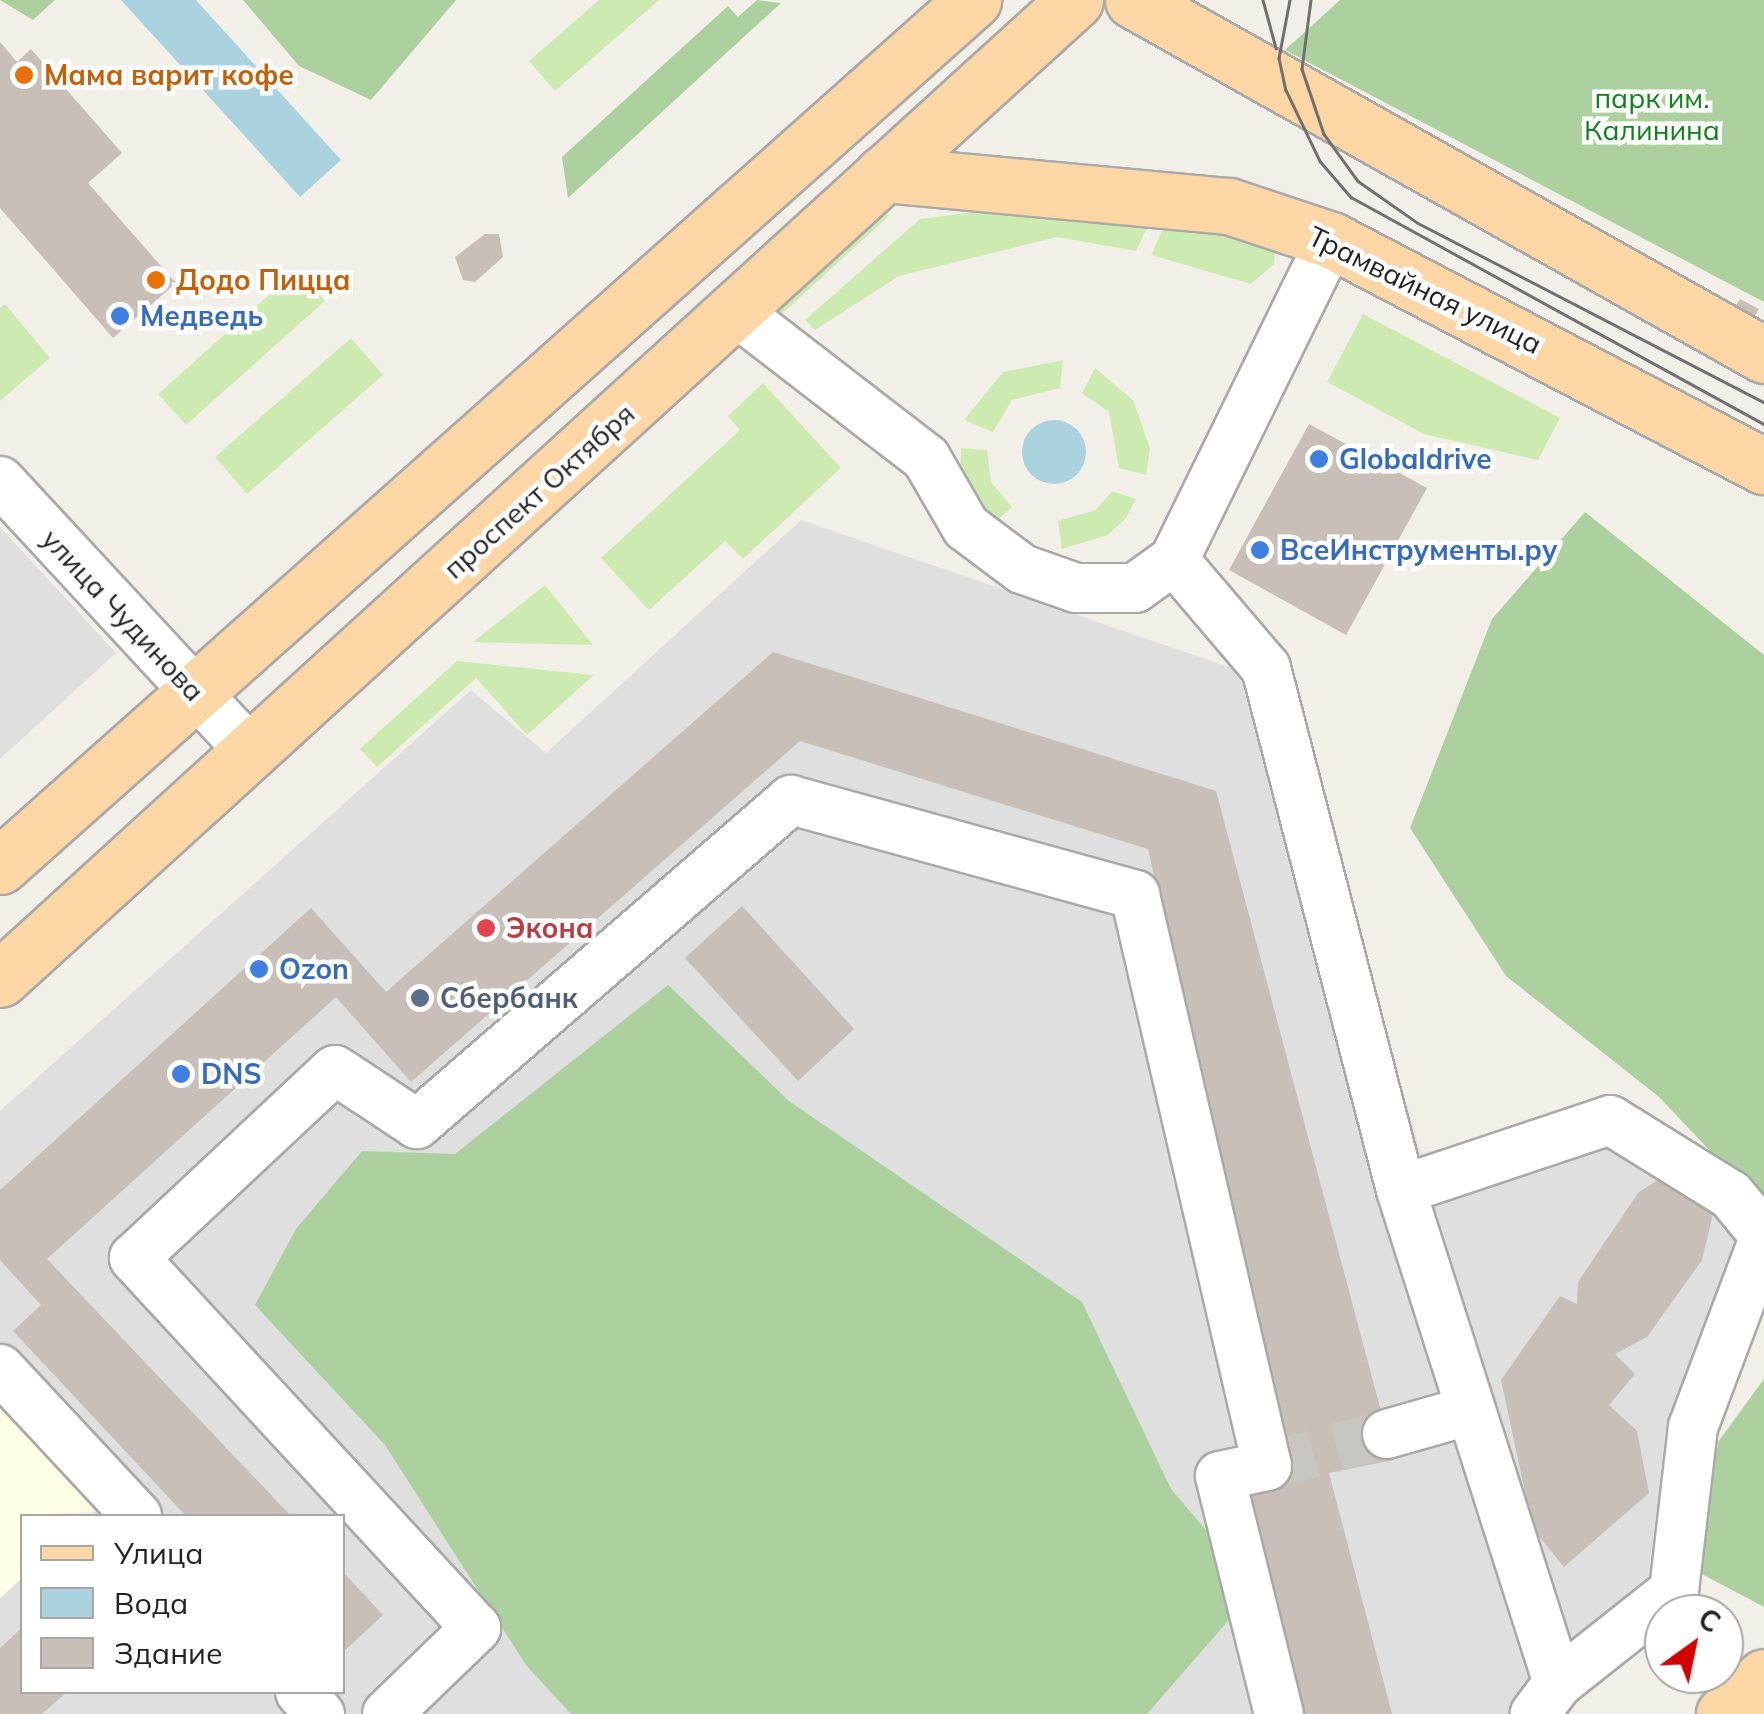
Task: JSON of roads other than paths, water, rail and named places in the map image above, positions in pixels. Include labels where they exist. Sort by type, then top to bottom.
[{"type":"main road","points":[[0,866],[973,0]]},
{"type":"main road","name":"проспект Октября","points":[[0,980],[248,749],[521,509],[1075,0]]},
{"type":"main road","points":[[1133,0],[1764,355]]},
{"type":"main road","name":"Трамвайная улица","points":[[883,174],[1229,206],[1331,240],[1764,466]]},
{"type":"main road","points":[[468,447],[521,509]]},
{"type":"main road","points":[[1724,1714],[1764,1678]]},
{"type":"street","points":[[735,311],[926,458],[966,527],[1022,569],[1076,588],[1135,588],[1174,560],[1331,240]]},
{"type":"street","name":"улица Чудинова","points":[[0,480],[248,749]]},
{"type":"street","points":[[1174,560],[1266,668],[1401,1190],[1471,1410],[1547,1699],[1674,1591],[1693,1427],[1764,1236],[1731,1196],[1610,1120],[1401,1190]]},
{"type":"street","points":[[386,1714],[476,1628],[134,1258],[334,1070],[417,1124],[792,800],[1135,894],[1266,1466],[1220,1476],[1279,1714]]},
{"type":"street","points":[[0,1368],[135,1514]]},
{"type":"street","points":[[1388,1434],[1471,1410]]},
{"type":"street","points":[[302,1694],[320,1714]]},
{"type":"water","points":[[121,0],[196,0],[341,160],[300,197]]},
{"type":"water","points":[[1054,420],[1077,429],[1086,452],[1077,475],[1054,484],[1031,475],[1022,452],[1031,429]]},
{"type":"tunnel","points":[[1267,1466],[1387,1434]]},
{"type":"tram line","points":[[1263,0],[1276,48]]},
{"type":"tram line","points":[[1290,0],[1279,58],[1286,90],[1320,161],[1351,197],[1764,424]]},
{"type":"tram line","points":[[1311,0],[1302,69],[1324,134],[1358,181],[1418,223],[1764,402]]},
{"type":"place","name":"Мама варит кофе","points":[[24,75]]},
{"type":"place","name":"Додо Пицца","points":[[156,280]]},
{"type":"place","name":"Медведь","points":[[120,316]]},
{"type":"place","name":"Globaldrive","points":[[1319,459]]},
{"type":"place","name":"ВсеИнструменты.ру","points":[[1260,550]]},
{"type":"place","name":"Экона","points":[[486,928]]},
{"type":"place","name":"Ozon","points":[[259,969]]},
{"type":"place","name":"Сбербанк","points":[[420,998]]},
{"type":"place","name":"DNS","points":[[181,1074]]},
{"type":"park label","name":"парк им. Калинина","points":[[1652,114]]}]
